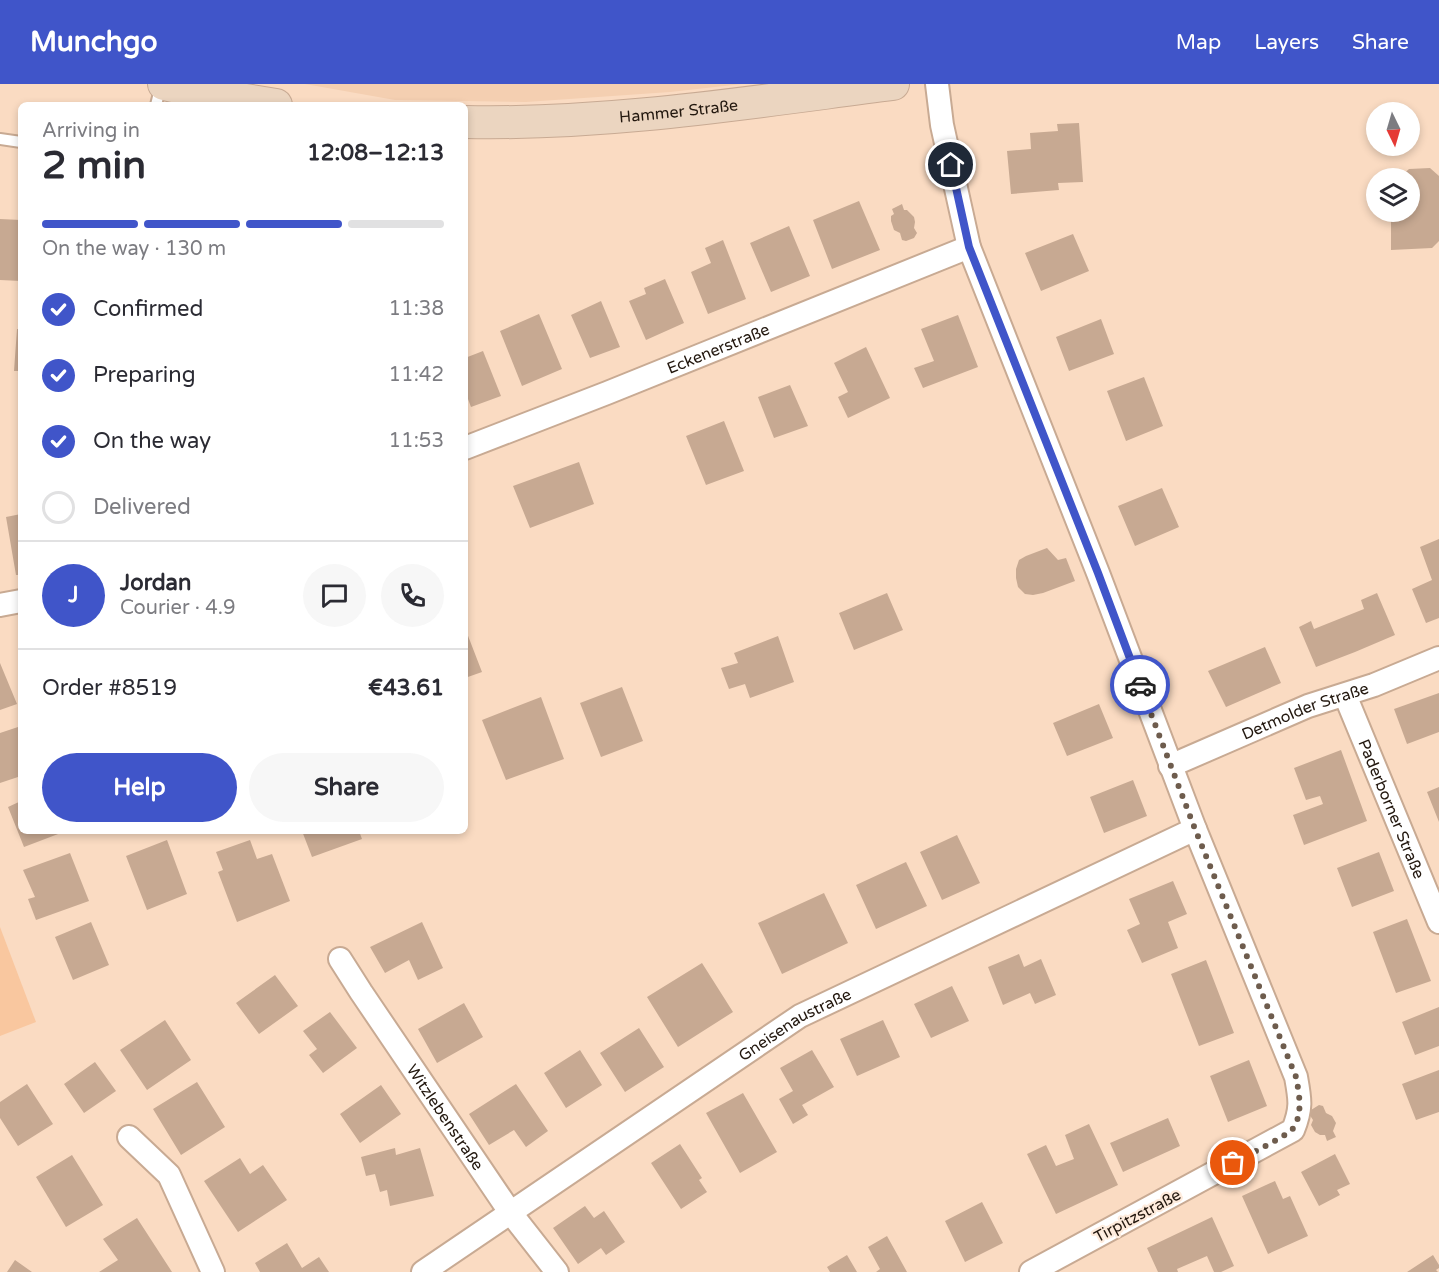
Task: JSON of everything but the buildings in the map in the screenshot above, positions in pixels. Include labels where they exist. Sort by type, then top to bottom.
[{"type":"main road","points":[[163,84],[258,102]]},
{"type":"main road","name":"Hammer Straße","points":[[468,122],[535,121],[664,113],[892,84]]},
{"type":"street","points":[[937,84],[942,125],[969,247],[1098,573],[1195,829]]},
{"type":"street","name":"Eckenerstraße","points":[[468,447],[608,393],[969,247]]},
{"type":"street","points":[[0,605],[18,602]]},
{"type":"street","name":"Detmolder Straße","points":[[1170,766],[1308,706],[1374,685],[1439,658]]},
{"type":"street","name":"Paderborner Straße","points":[[1345,695],[1439,922]]},
{"type":"street","name":"Tirpitzstraße","points":[[1031,1272],[1293,1130],[1299,1116],[1300,1097],[1296,1077],[1195,829]]},
{"type":"street","name":"Gneisenaustraße","points":[[423,1272],[800,1016],[1195,829]]},
{"type":"street","name":"Witzlebenstraße","points":[[340,959],[510,1212],[557,1272]]},
{"type":"street","points":[[129,1137],[169,1175],[213,1272]]},
{"type":"lane","points":[[157,102],[163,84]]},
{"type":"lane","points":[[0,139],[18,142]]},
{"type":"shaded area","points":[[305,84],[742,84],[670,92],[526,102],[395,100]]},
{"type":"shaded area","points":[[0,927],[36,1022],[0,1036]]},
{"type":"way so far","points":[[1140,685],[1195,829],[1296,1077],[1300,1097],[1299,1116],[1293,1130],[1233,1163]]},
{"type":"route","points":[[951,165],[969,247],[1140,685]]}]
